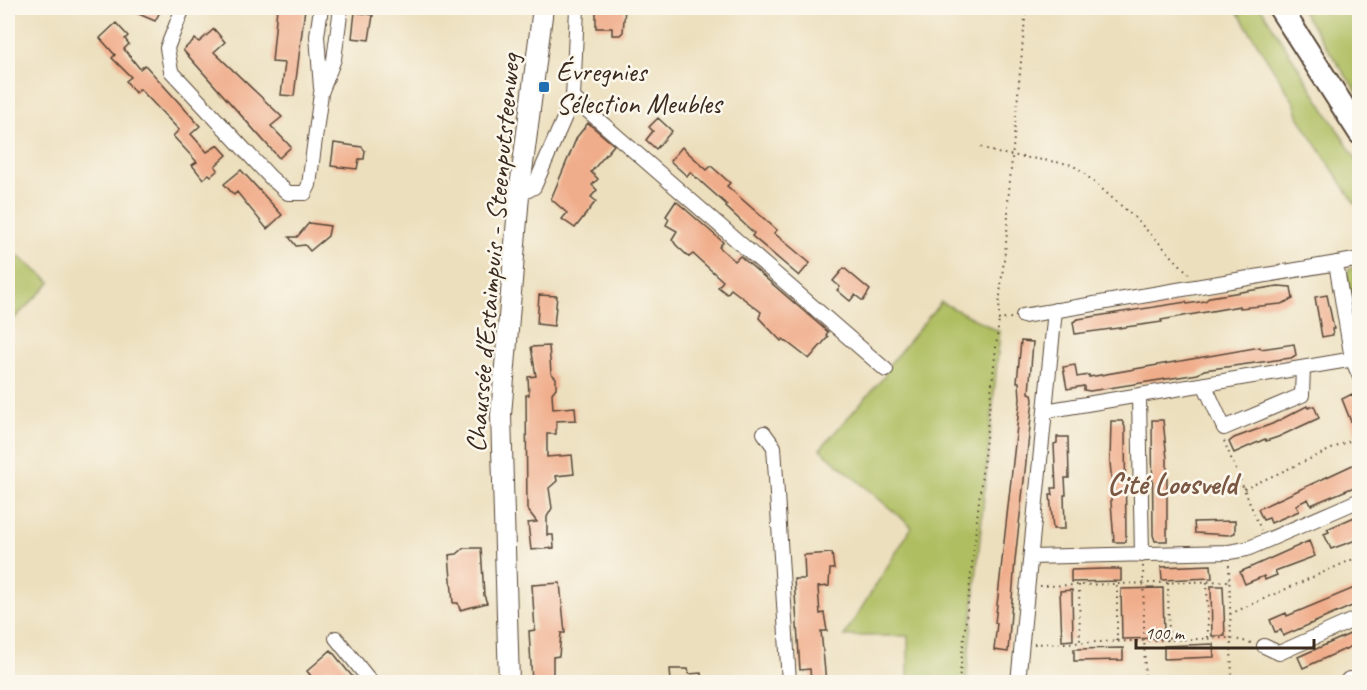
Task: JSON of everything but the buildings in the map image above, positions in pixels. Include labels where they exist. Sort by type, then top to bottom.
[{"type":"highway","points":[[1280,8],[1359,133]]},
{"type":"main road","name":"Chaussée d'Estaimpuis - Steenputsteenweg","points":[[509,682],[501,415],[519,195],[543,8]]},
{"type":"main road","points":[[1350,682],[1359,682]]},
{"type":"street","points":[[183,8],[166,48],[171,71],[288,193],[305,193],[321,93],[334,59],[340,8]]},
{"type":"street","points":[[321,8],[317,36],[321,93]]},
{"type":"street","points":[[519,195],[534,187],[573,98],[577,8]]},
{"type":"street","points":[[573,98],[886,370]]},
{"type":"street","points":[[1023,316],[1355,260]]},
{"type":"street","points":[[1336,263],[1359,377]]},
{"type":"street","points":[[1018,682],[1056,310]]},
{"type":"street","points":[[1045,411],[1356,358]]},
{"type":"street","points":[[1204,384],[1224,428],[1302,395],[1303,368]]},
{"type":"street","points":[[1138,396],[1142,555]]},
{"type":"street","points":[[764,433],[774,447],[789,682]]},
{"type":"street","points":[[1031,557],[1229,552],[1247,549],[1359,500]]},
{"type":"street","points":[[1264,646],[1279,652],[1359,617]]},
{"type":"street","points":[[336,638],[371,682]]},
{"type":"path","points":[[959,682],[999,320],[999,284],[1009,230],[1008,202],[1026,8]]},
{"type":"path","points":[[981,147],[1013,156],[1055,161],[1079,169],[1134,217],[1201,287]]},
{"type":"path","points":[[999,320],[1023,316]]},
{"type":"path","points":[[1224,428],[1222,436],[1265,541]]},
{"type":"path","points":[[1244,489],[1359,436]]},
{"type":"path","points":[[1229,552],[1232,682]]},
{"type":"path","points":[[1142,555],[1142,640],[1145,682]]},
{"type":"path","points":[[1230,614],[1359,556]]},
{"type":"path","points":[[1028,587],[1229,581]]},
{"type":"path","points":[[1208,582],[1208,638]]},
{"type":"path","points":[[1168,583],[1169,639]]},
{"type":"path","points":[[1117,641],[1118,584]]},
{"type":"path","points":[[1079,585],[1080,642]]},
{"type":"path","points":[[1022,644],[1230,638],[1264,646]]},
{"type":"green space","points":[[1235,8],[1261,8],[1359,164],[1359,210],[1299,118],[1294,102]]},
{"type":"green space","points":[[1300,8],[1359,8],[1359,95]]},
{"type":"green space","points":[[8,248],[51,282],[8,325]]},
{"type":"green space","points":[[1360,267],[1359,346],[1346,273],[1350,268]]},
{"type":"green space","points":[[941,302],[1000,332],[966,682],[908,682],[908,636],[844,636],[912,527],[820,449],[884,377],[888,366]]},
{"type":"place","name":"Évregnies Sélection Meubles","points":[[544,87]]},
{"type":"district","name":"Cité Loosveld","points":[[1172,484]]}]
